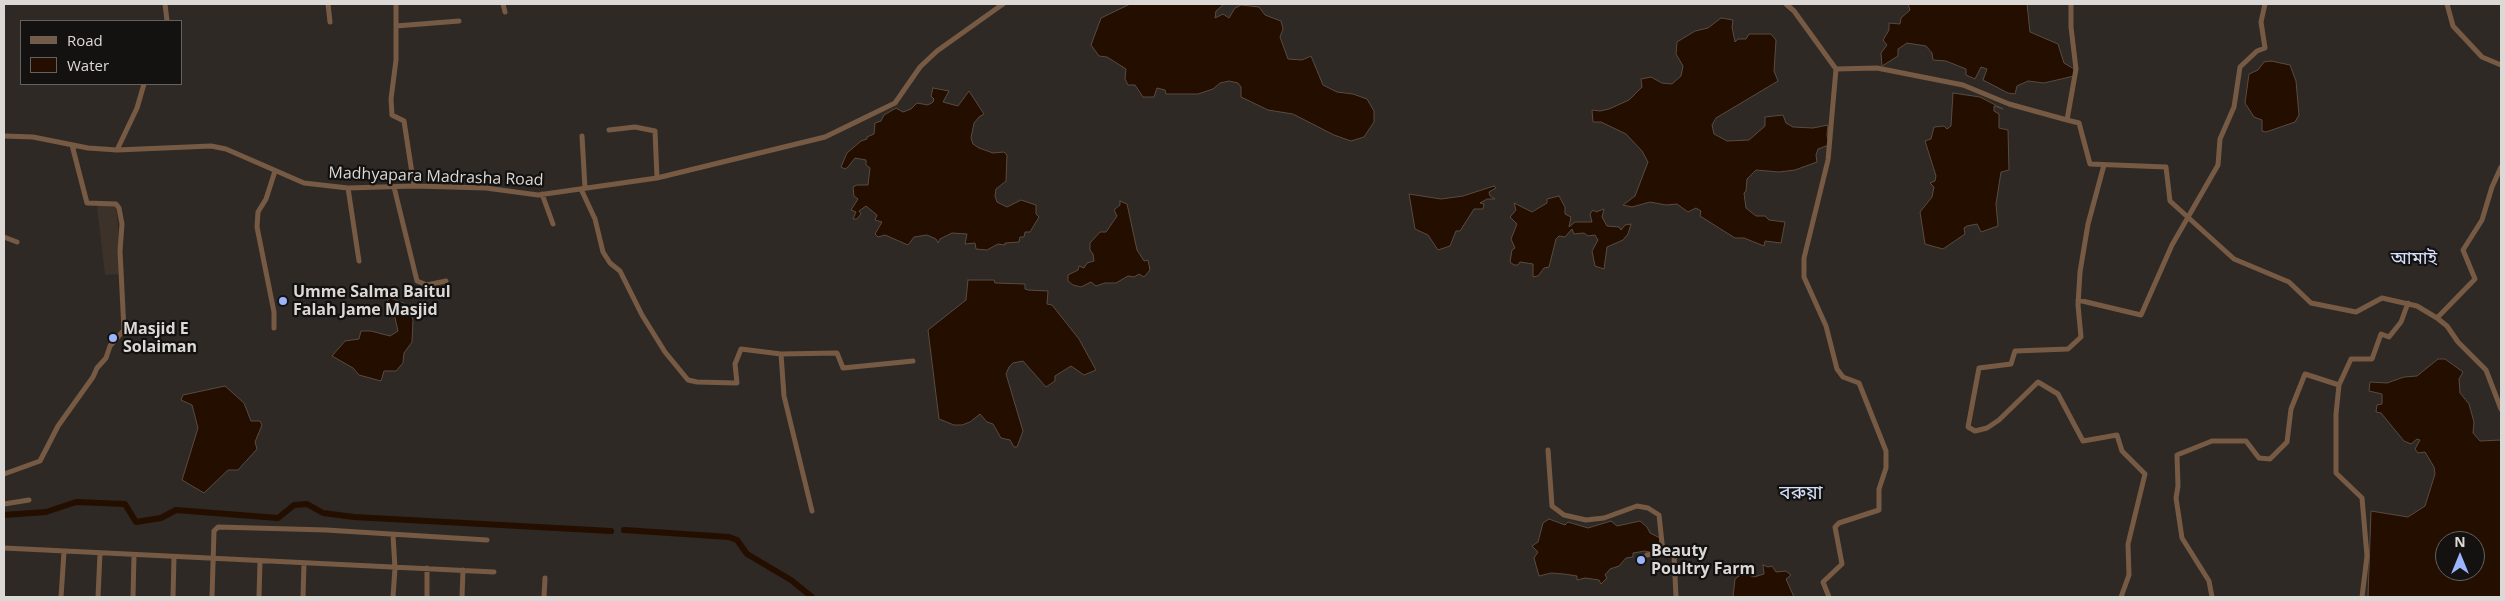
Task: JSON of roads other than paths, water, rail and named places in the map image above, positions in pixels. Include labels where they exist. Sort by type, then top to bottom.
[{"type":"street","points":[[166,4],[167,20]]},
{"type":"street","points":[[328,4],[330,22]]},
{"type":"street","points":[[396,4],[396,60],[391,99],[392,114],[404,121],[414,186]]},
{"type":"street","points":[[502,4],[505,12]]},
{"type":"street","name":"Madhyapara Madrasha Road","points":[[4,136],[33,137],[72,145],[117,150],[211,146],[238,152],[304,183],[348,188],[414,186],[486,188],[542,194],[583,189],[657,178],[825,137],[895,103],[920,67],[937,51],[1003,4]]},
{"type":"street","points":[[1786,4],[1794,11],[1836,69],[1828,160],[1804,258],[1804,278],[1826,326],[1837,370],[1843,377],[1859,383],[1886,451],[1886,468],[1879,488],[1879,510],[1839,523],[1835,527],[1842,564],[1823,582],[1829,597]]},
{"type":"street","points":[[2067,120],[2076,69],[2070,27],[2070,4]]},
{"type":"street","points":[[2078,300],[2141,316],[2172,245],[2218,165],[2220,139],[2234,107],[2240,67],[2257,51],[2265,48],[2261,22],[2265,4]]},
{"type":"street","points":[[2447,4],[2453,26],[2482,57],[2501,65]]},
{"type":"street","points":[[396,26],[458,21]]},
{"type":"street","points":[[1836,69],[1877,68],[1963,85],[2009,104],[2079,123],[2090,164],[2166,168],[2170,201],[2234,259],[2289,282],[2311,303],[2356,312],[2382,298],[2408,303],[2437,318],[2447,326],[2458,342],[2486,370],[2501,409]]},
{"type":"street","points":[[117,150],[137,108],[144,85]]},
{"type":"street","points":[[609,130],[635,127],[655,131],[657,178]]},
{"type":"street","points":[[582,136],[583,189],[595,219],[603,252],[610,264],[620,271],[642,315],[665,352],[688,380],[737,383],[736,364],[741,349],[781,354],[838,353],[843,368],[912,361]]},
{"type":"street","points":[[4,474],[40,461],[58,426],[124,330],[120,251],[122,224],[119,208],[116,204],[87,203],[72,145]]},
{"type":"street","points":[[2104,165],[2088,224],[2078,300],[2081,337],[2068,349],[2015,351],[2011,364],[1979,368],[1968,427],[1975,431],[1987,428],[1999,420],[2038,382],[2058,394],[2083,441],[2117,435],[2122,452],[2145,474],[2128,544],[2130,575],[2121,597]]},
{"type":"street","points":[[2437,318],[2474,279],[2463,250],[2482,220],[2492,187],[2501,167]]},
{"type":"street","points":[[274,328],[274,312],[257,227],[258,212],[266,199],[275,171]]},
{"type":"street","points":[[394,187],[417,281],[427,285],[446,281]]},
{"type":"street","points":[[348,188],[359,261]]},
{"type":"street","points":[[542,194],[553,224]]},
{"type":"street","points":[[4,237],[17,242]]},
{"type":"street","points":[[2362,597],[2367,556],[2362,498],[2336,473],[2336,414],[2339,385],[2351,359],[2372,358],[2381,334],[2389,337],[2401,322],[2408,303]]},
{"type":"street","points":[[781,354],[784,396],[812,511]]},
{"type":"street","points":[[2212,597],[2209,581],[2182,538],[2176,498],[2178,486],[2177,455],[2212,440],[2230,440],[2246,441],[2259,458],[2270,459],[2287,442],[2291,410],[2305,374],[2339,385]]},
{"type":"street","points":[[1548,450],[1552,506],[1564,515],[1586,520],[1604,518],[1627,508],[1648,508],[1659,515],[1661,520],[1660,532],[1663,552]]},
{"type":"street","points":[[4,504],[29,500]]},
{"type":"street","points":[[212,597],[214,531],[218,527],[326,530],[487,540]]},
{"type":"street","points":[[393,535],[395,568],[393,597]]},
{"type":"street","points":[[4,548],[494,572]]},
{"type":"street","points":[[61,597],[64,552]]},
{"type":"street","points":[[1647,555],[1663,552],[1674,555],[1676,597]]},
{"type":"street","points":[[98,597],[100,553]]},
{"type":"street","points":[[132,597],[134,555]]},
{"type":"street","points":[[173,597],[174,557]]},
{"type":"street","points":[[259,597],[260,561]]},
{"type":"street","points":[[303,597],[304,563]]},
{"type":"street","points":[[426,597],[428,568]]},
{"type":"street","points":[[462,597],[463,570]]},
{"type":"street","points":[[544,597],[545,578]]},
{"type":"water","points":[[1130,4],[1224,4],[1216,11],[1215,18],[1223,14],[1229,18],[1235,8],[1241,5],[1259,7],[1265,15],[1281,21],[1283,29],[1280,37],[1288,59],[1302,60],[1311,56],[1323,85],[1337,92],[1353,94],[1367,99],[1374,111],[1374,122],[1364,137],[1351,141],[1334,135],[1293,114],[1268,110],[1241,97],[1241,87],[1238,83],[1229,81],[1220,83],[1213,89],[1198,94],[1166,94],[1165,90],[1157,88],[1154,97],[1143,97],[1135,85],[1128,85],[1125,79],[1126,69],[1107,57],[1099,56],[1091,45],[1101,18]]},
{"type":"water","points":[[1908,4],[2027,4],[2030,32],[2058,44],[2064,63],[2074,69],[2074,76],[2044,83],[2028,81],[2017,86],[2015,94],[2008,93],[1983,80],[1987,69],[1981,67],[1975,79],[1966,75],[1966,69],[1946,61],[1933,60],[1932,53],[1926,46],[1907,43],[1898,49],[1898,56],[1882,66],[1881,53],[1887,45],[1883,40],[1889,30],[1889,23],[1900,24],[1901,18],[1910,10]]},
{"type":"water","points":[[1721,18],[1733,20],[1732,27],[1735,42],[1738,39],[1746,39],[1749,34],[1771,34],[1776,40],[1774,71],[1778,81],[1716,118],[1712,125],[1714,134],[1727,141],[1749,140],[1765,126],[1765,117],[1783,115],[1786,123],[1793,127],[1813,128],[1828,125],[1829,145],[1818,149],[1816,155],[1817,162],[1795,170],[1779,172],[1756,170],[1747,179],[1746,191],[1744,193],[1746,208],[1756,216],[1765,216],[1769,220],[1785,222],[1781,243],[1765,241],[1764,246],[1744,238],[1735,238],[1700,216],[1701,211],[1696,208],[1688,212],[1677,204],[1666,205],[1650,202],[1632,207],[1623,205],[1635,196],[1648,162],[1642,151],[1626,134],[1601,122],[1593,122],[1592,110],[1609,109],[1629,100],[1642,87],[1641,79],[1651,77],[1662,83],[1672,84],[1681,76],[1683,66],[1676,54],[1677,42],[1695,31],[1708,28]]},
{"type":"water","points":[[2271,61],[2290,65],[2296,81],[2299,115],[2295,122],[2266,132],[2262,131],[2262,120],[2254,117],[2245,103],[2249,74],[2258,70],[2264,62]]},
{"type":"water","points":[[933,88],[949,91],[943,102],[958,106],[969,91],[984,114],[974,123],[971,138],[973,144],[993,153],[1004,152],[1007,155],[1006,181],[996,189],[995,196],[997,202],[1007,207],[1021,200],[1036,205],[1036,214],[1039,217],[1030,232],[1025,232],[1024,237],[1020,237],[1019,242],[1005,243],[1005,245],[998,244],[987,250],[976,249],[975,243],[965,244],[967,234],[952,233],[940,239],[938,243],[936,239],[927,235],[914,237],[908,245],[885,235],[878,237],[875,234],[882,222],[875,220],[877,215],[866,206],[859,211],[861,214],[857,219],[853,219],[856,212],[851,210],[858,199],[854,196],[853,187],[868,185],[870,168],[866,165],[866,160],[855,158],[845,169],[841,167],[847,153],[861,141],[874,134],[875,123],[881,121],[884,115],[896,108],[903,112],[911,109],[917,103],[928,105],[933,102],[934,99],[931,96]]},
{"type":"water","points":[[1953,93],[1980,97],[2003,109],[1994,106],[1994,111],[1999,114],[1999,128],[2008,130],[2009,170],[2001,172],[1996,204],[1998,226],[1981,232],[1977,224],[1967,226],[1964,228],[1965,234],[1943,249],[1925,244],[1920,212],[1932,197],[1934,187],[1930,183],[1935,181],[1936,176],[1925,141],[1931,139],[1934,127],[1944,126],[1947,129],[1951,126]]},
{"type":"water","points":[[1494,186],[1496,188],[1489,192],[1490,196],[1495,199],[1487,199],[1480,203],[1484,204],[1483,209],[1474,209],[1460,231],[1456,231],[1450,246],[1438,250],[1428,235],[1415,229],[1409,194],[1441,199],[1463,196]]},
{"type":"water","points":[[1559,196],[1565,207],[1565,214],[1571,217],[1569,227],[1575,222],[1592,222],[1590,214],[1593,210],[1596,212],[1604,209],[1602,217],[1607,226],[1619,227],[1621,230],[1625,225],[1631,224],[1628,234],[1623,240],[1607,247],[1604,269],[1595,266],[1592,251],[1598,240],[1595,235],[1574,234],[1572,229],[1565,237],[1559,236],[1556,239],[1549,267],[1544,268],[1538,276],[1533,277],[1533,264],[1520,262],[1518,265],[1514,265],[1510,262],[1512,250],[1515,248],[1511,239],[1517,224],[1510,217],[1516,210],[1514,203],[1532,212],[1547,203],[1547,199]]},
{"type":"water","points":[[1120,201],[1127,204],[1137,250],[1144,261],[1148,260],[1150,270],[1144,277],[1139,274],[1134,277],[1128,276],[1116,283],[1105,283],[1096,286],[1091,282],[1081,287],[1073,285],[1068,281],[1068,275],[1078,270],[1079,266],[1084,268],[1087,263],[1094,261],[1090,250],[1090,243],[1100,232],[1106,232],[1117,216],[1114,210],[1120,205]]},
{"type":"water","points":[[968,280],[994,280],[995,283],[1025,284],[1025,289],[1028,290],[1048,291],[1047,304],[1052,305],[1079,339],[1096,370],[1084,375],[1071,366],[1055,376],[1055,381],[1046,387],[1023,361],[1013,363],[1006,374],[1023,431],[1017,447],[1014,447],[1010,440],[1001,438],[993,424],[987,422],[980,414],[970,422],[962,425],[954,425],[939,419],[928,330],[966,300]]},
{"type":"water","points":[[390,298],[404,303],[410,312],[413,320],[412,342],[404,353],[403,363],[396,371],[384,371],[381,381],[359,375],[353,368],[332,356],[345,341],[359,339],[361,331],[371,331],[390,336],[398,331],[393,309],[386,302]]},
{"type":"water","points":[[2438,359],[2445,359],[2463,372],[2459,379],[2460,393],[2469,404],[2474,422],[2473,433],[2480,441],[2501,440],[2501,597],[2368,597],[2371,511],[2408,517],[2425,506],[2435,474],[2434,467],[2425,452],[2418,453],[2415,449],[2420,440],[2417,439],[2411,444],[2404,441],[2381,413],[2376,412],[2377,405],[2382,404],[2382,394],[2369,391],[2370,382],[2387,383],[2404,377],[2417,376]]},
{"type":"water","points":[[225,386],[244,403],[251,421],[260,421],[262,425],[255,442],[257,449],[238,470],[228,470],[204,493],[182,480],[198,428],[192,405],[181,400],[183,395]]},
{"type":"water","points":[[1549,519],[1565,525],[1568,522],[1588,528],[1611,521],[1617,526],[1640,521],[1647,527],[1650,533],[1660,538],[1660,543],[1654,553],[1645,551],[1633,553],[1633,557],[1626,558],[1619,566],[1610,569],[1605,575],[1607,578],[1601,584],[1599,580],[1585,578],[1577,580],[1577,576],[1564,574],[1551,573],[1539,576],[1534,558],[1538,552],[1532,546],[1538,542],[1543,523]]},
{"type":"water","points":[[1763,565],[1772,566],[1776,572],[1786,571],[1791,575],[1786,579],[1794,597],[1733,597],[1735,579],[1743,573],[1754,577],[1764,574]]},
{"type":"waterway","points":[[4,515],[46,512],[76,502],[125,504],[136,522],[161,518],[176,510],[278,518],[294,505],[307,504],[323,513],[354,517],[611,531]]},
{"type":"waterway","points":[[624,530],[729,537],[737,540],[747,554],[791,580],[812,597]]},
{"type":"place","name":"Umme Salma Baitul Falah Jame Masjid","points":[[283,301]]},
{"type":"place","name":"Masjid E Solaiman","points":[[113,338]]},
{"type":"place","name":"Beauty Poultry Farm","points":[[1641,560]]},
{"type":"district","name":"আমাই","points":[[2414,259]]},
{"type":"district","name":"বরুয়া","points":[[1801,494]]}]
